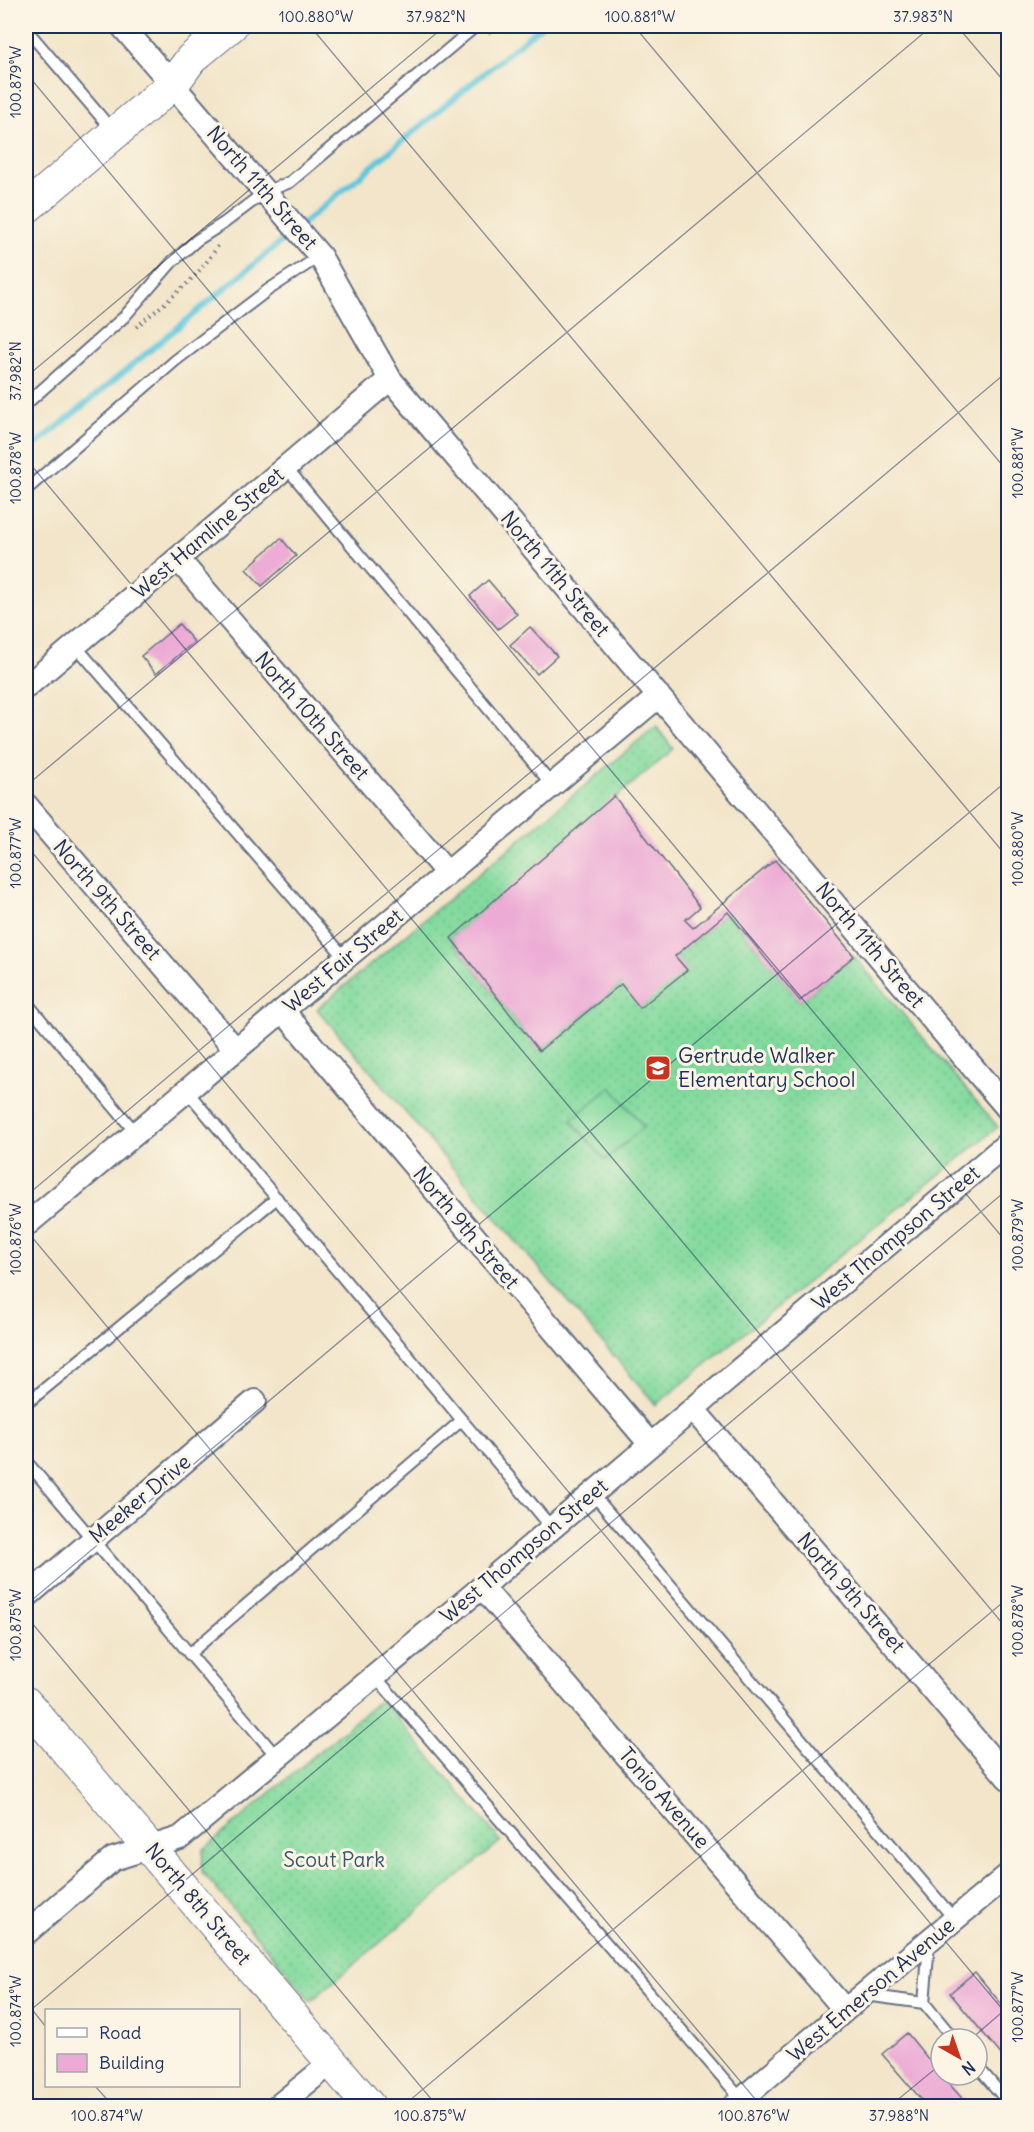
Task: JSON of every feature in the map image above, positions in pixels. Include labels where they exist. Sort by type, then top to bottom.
[{"type":"street","name":"North 11th Street","points":[[122,26],[313,248],[390,379],[1008,1108]]},
{"type":"street","points":[[26,208],[173,84],[191,59],[231,26]]},
{"type":"street","name":"West Hamline Street","points":[[26,687],[390,379]]},
{"type":"street","name":"North 10th Street","points":[[178,559],[447,873]]},
{"type":"street","name":"West Fair Street","points":[[26,1225],[658,696]]},
{"type":"street","name":"North 9th Street","points":[[26,805],[236,1050]]},
{"type":"street","name":"North 9th Street","points":[[283,1011],[650,1444]]},
{"type":"street","name":"West Thompson Street","points":[[26,1933],[113,1859],[180,1838],[482,1587],[1008,1143]]},
{"type":"street","name":"Meeker Drive","points":[[26,1597],[255,1401]]},
{"type":"street","name":"North 9th Street","points":[[693,1409],[1008,1778]]},
{"type":"street","name":"Tonio Avenue","points":[[482,1587],[845,2010]]},
{"type":"street","name":"North 8th Street","points":[[26,1702],[369,2106]]},
{"type":"street","name":"West Emerson Avenue","points":[[738,2103],[845,2010],[1008,1875]]},
{"type":"street","points":[[278,2106],[331,2062]]},
{"type":"lane","points":[[26,404],[124,317],[172,262],[197,240],[270,198],[476,26]]},
{"type":"lane","points":[[26,29],[115,133]]},
{"type":"lane","points":[[26,490],[176,360],[268,290],[313,248]]},
{"type":"lane","points":[[286,467],[552,785]]},
{"type":"lane","points":[[75,645],[346,958]]},
{"type":"lane","points":[[26,1002],[136,1133]]},
{"type":"lane","points":[[187,1091],[552,1528]]},
{"type":"lane","points":[[26,1404],[277,1198]]},
{"type":"lane","points":[[189,1654],[462,1420]]},
{"type":"lane","points":[[26,1461],[277,1757]]},
{"type":"lane","points":[[592,1494],[955,1920]]},
{"type":"lane","points":[[375,1676],[738,2103]]},
{"type":"lane","points":[[924,2003],[929,1941]]},
{"type":"lane","points":[[864,1995],[924,2003],[944,2027]]},
{"type":"lane","points":[[989,2080],[1006,2100]]},
{"type":"green space","name":"Gertrude Walker Elementary School","points":[[656,726],[673,749],[451,938],[539,1051],[621,984],[686,969],[675,956],[728,912],[800,1001],[854,956],[998,1127],[656,1405],[317,1009]]},
{"type":"green space","points":[[611,1087],[644,1127],[605,1160],[571,1120]]},
{"type":"green space","name":"Scout Park","points":[[381,1699],[501,1841],[311,2001],[202,1872],[203,1850]]},
{"type":"building","points":[[281,538],[296,556],[262,586],[246,569]]},
{"type":"building","points":[[488,580],[517,614],[498,629],[470,596]]},
{"type":"building","points":[[179,624],[194,642],[156,674],[141,656]]},
{"type":"building","points":[[530,627],[557,656],[537,674],[510,645]]},
{"type":"building","points":[[614,796],[700,907],[685,920],[693,928],[775,860],[854,956],[800,1001],[728,912],[675,956],[687,970],[640,1008],[621,984],[539,1051],[451,938]]},
{"type":"building","points":[[975,1972],[1008,2012],[1008,2063],[989,2040],[989,2027],[978,2027],[950,1993]]},
{"type":"building","points":[[907,2033],[929,2060],[929,2087],[952,2087],[969,2106],[927,2106],[882,2054]]},
{"type":"waterway","points":[[301,225],[541,26]]},
{"type":"waterway","points":[[26,453],[293,232]]},
{"type":"place","name":"Gertrude Walker Elementary School","points":[[658,1068]]}]
